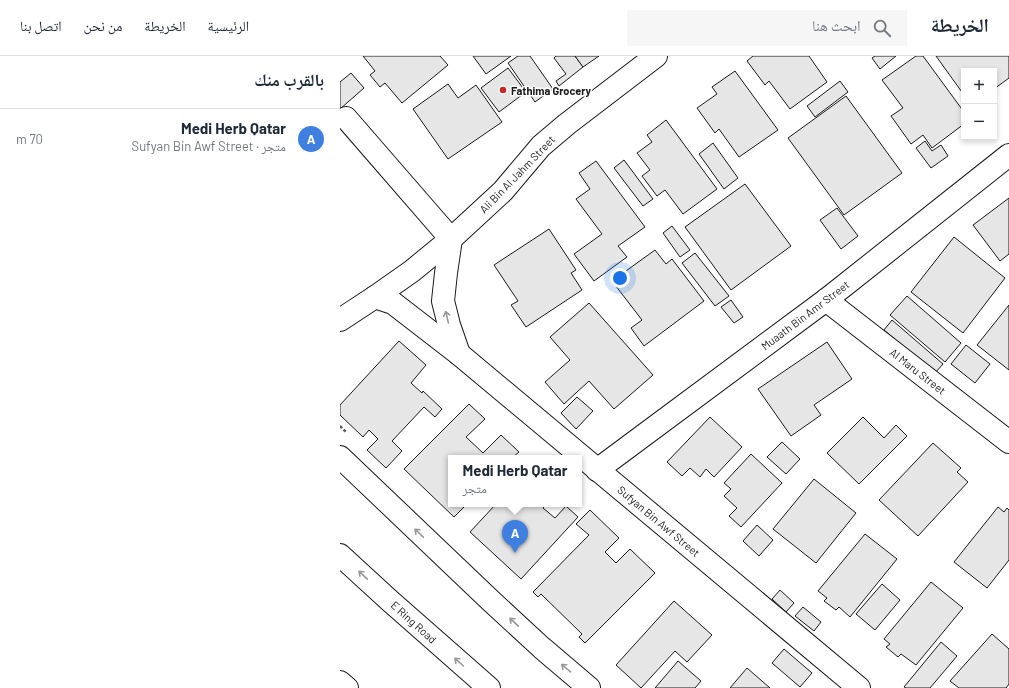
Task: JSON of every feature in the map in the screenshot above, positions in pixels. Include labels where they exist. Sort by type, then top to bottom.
[{"type":"main road","name":"Ali Bin Al Jahm Street","points":[[340,320],[412,271],[451,239],[503,191],[541,146],[567,124],[656,56]]},
{"type":"main road","points":[[346,118],[451,239],[443,301],[459,354]]},
{"type":"main road","name":"Muaath Bin Amr Street","points":[[597,470],[826,300],[1009,155]]},
{"type":"main road","name":"Sufyan Bin Awf Street","points":[[375,297],[393,303],[459,354],[579,455]]},
{"type":"main road","name":"Al Maru Street","points":[[826,300],[1009,442]]},
{"type":"main road","points":[[340,457],[490,600],[542,648],[589,688]]},
{"type":"main road","name":"Sufyan Bin Awf Street","points":[[582,457],[859,688]]},
{"type":"main road","name":"E Ring Road","points":[[340,555],[488,688]]},
{"type":"main road","points":[[340,682],[347,688]]},
{"type":"building","points":[[363,56],[440,56],[448,65],[402,103],[385,83],[380,87],[370,75],[375,71]]},
{"type":"building","points":[[473,56],[511,56],[486,74]]},
{"type":"building","points":[[518,56],[530,56],[553,89],[535,102],[508,63]]},
{"type":"building","points":[[556,56],[575,56],[583,67],[559,86],[556,81],[566,74],[554,58]]},
{"type":"building","points":[[575,56],[599,56],[583,67]]},
{"type":"building","points":[[753,56],[809,56],[827,82],[790,109],[769,81],[765,85],[747,61]]},
{"type":"building","points":[[875,56],[896,56],[880,69],[872,58]]},
{"type":"building","points":[[916,56],[923,56],[961,108],[961,126],[932,148],[923,135],[911,144],[891,116],[903,108],[882,80]]},
{"type":"building","points":[[936,56],[1009,56],[1009,78],[997,87],[997,68],[961,68],[961,91]]},
{"type":"building","name":"Fathima Grocery","points":[[508,68],[526,92],[499,112],[481,88]]},
{"type":"building","points":[[735,71],[778,130],[739,157],[719,129],[715,133],[697,108],[717,94],[712,87]]},
{"type":"building","points":[[351,73],[364,88],[340,109],[340,82]]},
{"type":"building","points":[[840,81],[848,92],[815,117],[807,106]]},
{"type":"building","points":[[448,84],[458,98],[476,85],[502,122],[448,159],[413,109]]},
{"type":"building","points":[[846,96],[902,173],[844,215],[788,138]]},
{"type":"building","points":[[666,120],[717,189],[683,214],[665,190],[657,196],[642,176],[650,170],[637,153],[652,142],[647,135]]},
{"type":"building","points":[[925,141],[932,151],[941,145],[948,156],[931,168],[916,148]]},
{"type":"building","points":[[713,143],[738,178],[724,189],[699,154]]},
{"type":"building","points":[[624,160],[653,199],[643,206],[614,168]]},
{"type":"building","points":[[596,161],[645,227],[618,246],[627,257],[594,281],[574,254],[602,234],[576,199],[590,189],[579,173]]},
{"type":"building","points":[[745,184],[791,246],[731,290],[685,227]]},
{"type":"building","points":[[1009,198],[1009,254],[1000,261],[973,225]]},
{"type":"building","points":[[837,208],[858,236],[841,249],[820,220]]},
{"type":"building","points":[[672,226],[690,250],[680,257],[663,233]]},
{"type":"building","points":[[549,229],[576,270],[571,273],[582,290],[526,327],[511,305],[518,301],[494,265]]},
{"type":"building","points":[[954,237],[1005,278],[963,333],[911,292]]},
{"type":"building","points":[[655,250],[666,264],[672,259],[704,301],[644,346],[631,328],[642,320],[612,281]]},
{"type":"building","points":[[695,253],[729,296],[715,306],[682,263]]},
{"type":"building","points":[[907,296],[961,343],[945,362],[890,315]]},
{"type":"building","points":[[731,300],[743,317],[734,323],[721,307]]},
{"type":"building","points":[[589,303],[653,375],[614,409],[589,381],[564,404],[545,382],[570,360],[550,337]]},
{"type":"building","points":[[1009,305],[1009,370],[977,345]]},
{"type":"building","points":[[892,320],[943,364],[935,373],[884,330]]},
{"type":"building","points":[[399,341],[426,365],[411,383],[422,393],[423,391],[442,409],[435,417],[424,407],[392,441],[402,451],[386,468],[367,450],[378,439],[369,430],[363,437],[340,415],[340,405]]},
{"type":"building","points":[[827,342],[852,379],[814,405],[821,415],[791,436],[758,389]]},
{"type":"building","points":[[966,345],[990,364],[975,383],[951,364]]},
{"type":"building","points":[[577,397],[593,411],[576,429],[561,413]]},
{"type":"building","points":[[469,404],[485,419],[466,437],[483,453],[501,435],[519,452],[516,455],[448,455],[448,507],[464,507],[454,517],[404,469]]},
{"type":"building","points":[[710,417],[742,447],[714,477],[706,469],[700,477],[690,468],[682,476],[667,462]]},
{"type":"building","points":[[863,417],[884,438],[896,425],[907,436],[859,484],[827,453]]},
{"type":"building","points":[[782,442],[800,459],[786,474],[767,457]]},
{"type":"building","points":[[933,443],[961,468],[957,472],[968,482],[918,536],[879,500]]},
{"type":"building","points":[[751,454],[782,483],[741,527],[729,516],[737,508],[724,496],[731,489],[724,483]]},
{"type":"building","points":[[814,479],[856,513],[816,563],[773,529]]},
{"type":"building","points":[[493,507],[544,507],[543,508],[555,518],[565,507],[567,507],[578,517],[521,579],[470,532]]},
{"type":"building","points":[[998,507],[1004,512],[1007,508],[1009,510],[1009,560],[987,588],[954,562]]},
{"type":"building","points":[[590,510],[619,538],[605,552],[616,563],[630,549],[655,573],[585,643],[579,637],[582,634],[541,594],[538,597],[533,592],[589,535],[576,524]]},
{"type":"building","points":[[757,525],[773,540],[759,556],[743,541]]},
{"type":"building","points":[[865,534],[897,559],[850,617],[839,607],[836,610],[824,601],[827,598],[818,591]]},
{"type":"building","points":[[931,582],[963,608],[916,665],[901,654],[898,657],[886,647],[890,644],[884,639]]},
{"type":"building","points":[[882,584],[900,600],[875,630],[856,614]]},
{"type":"building","points":[[780,590],[794,603],[786,612],[772,599]]},
{"type":"building","points":[[674,601],[712,635],[687,662],[675,651],[641,688],[616,665]]},
{"type":"building","points":[[803,607],[821,622],[814,631],[795,616]]},
{"type":"building","points":[[992,634],[1009,649],[1009,684],[1006,688],[959,688],[950,681]]},
{"type":"building","points":[[941,642],[957,656],[930,688],[904,687]]},
{"type":"building","points":[[784,649],[812,673],[800,687],[772,663]]},
{"type":"building","points":[[678,661],[701,681],[695,688],[655,688]]},
{"type":"building","points":[[747,668],[770,688],[730,688]]},
{"type":"place","name":"Fathima Grocery","points":[[503,90]]},
{"type":"place","name":"Medi Herb Qatar","points":[[515,553]]}]
